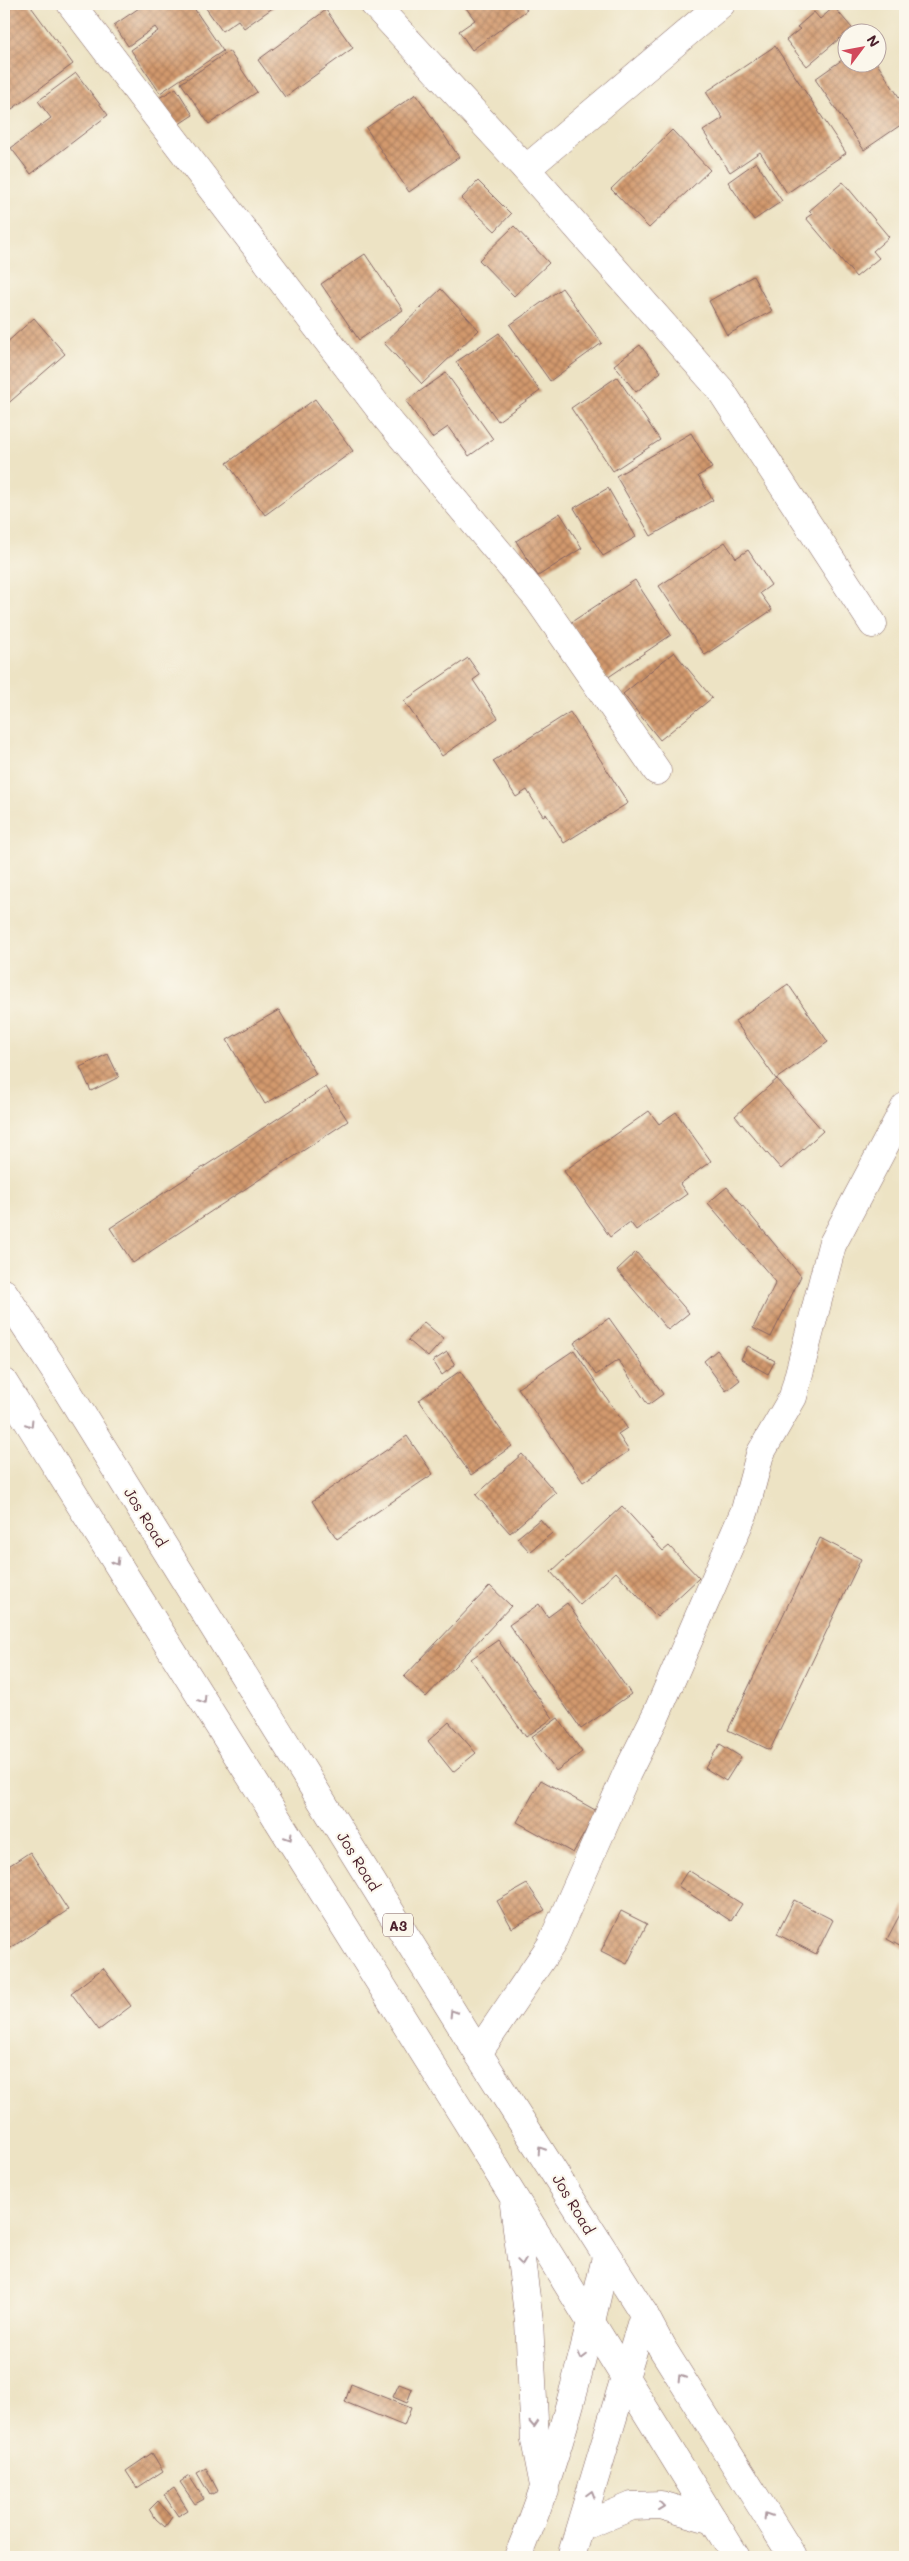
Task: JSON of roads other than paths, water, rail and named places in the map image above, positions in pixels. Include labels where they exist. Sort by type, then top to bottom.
[{"type":"main road","points":[[71,4],[388,420],[538,599],[657,771]]},
{"type":"main road","points":[[374,4],[526,169],[720,389],[873,624]]},
{"type":"main road","points":[[526,169],[721,4]]},
{"type":"main road","points":[[478,2053],[551,1944],[626,1774],[657,1713],[745,1510],[760,1454],[793,1397],[832,1245],[905,1107]]},
{"type":"main road","name":"Jos Road","points":[[4,1293],[60,1379],[478,2053],[557,2176],[606,2258],[644,2314],[662,2348],[793,2557]]},
{"type":"main road","points":[[4,1383],[513,2196],[736,2557]]},
{"type":"main road","points":[[513,2196],[529,2321],[535,2440],[545,2491]]},
{"type":"main road","points":[[518,2557],[545,2491],[591,2323],[606,2258]]},
{"type":"main road","points":[[571,2557],[582,2527],[624,2376],[644,2314]]},
{"type":"main road","points":[[582,2527],[632,2506],[661,2505],[713,2520]]}]
